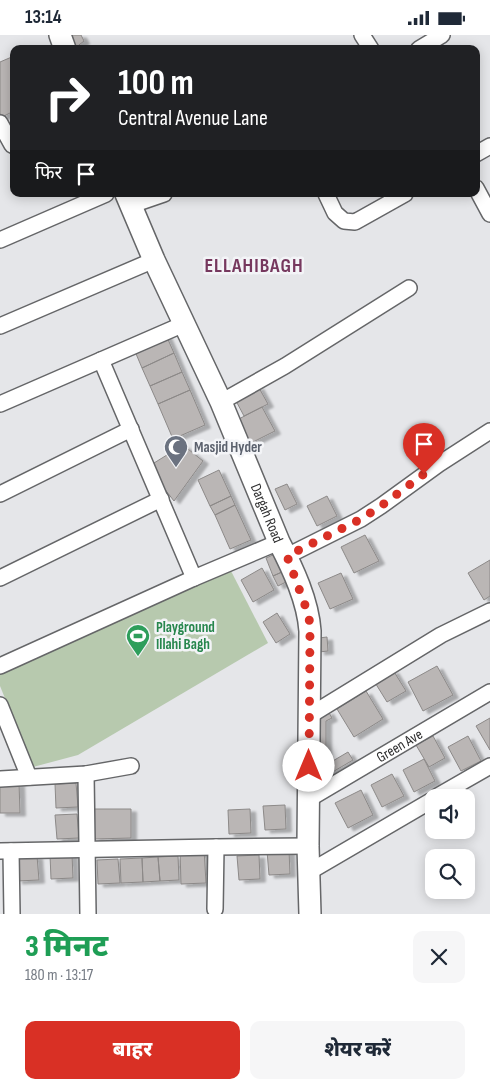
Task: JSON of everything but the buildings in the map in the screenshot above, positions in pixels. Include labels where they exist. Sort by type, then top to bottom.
[{"type":"street","points":[[426,45],[442,35]]},
{"type":"street","points":[[0,123],[8,147]]},
{"type":"street","points":[[480,195],[490,213]]},
{"type":"street","points":[[0,240],[99,197]]},
{"type":"street","points":[[129,199],[143,197]]},
{"type":"street","points":[[327,197],[335,213],[344,221],[355,222],[400,197]]},
{"type":"street","name":"Dargah Road","points":[[129,199],[154,261],[221,402],[309,616],[308,846],[310,914]]},
{"type":"street","points":[[0,326],[154,261]]},
{"type":"street","points":[[221,402],[285,366],[409,288]]},
{"type":"street","points":[[0,404],[184,323]]},
{"type":"street","points":[[101,360],[194,578]]},
{"type":"street","points":[[0,493],[131,429]]},
{"type":"street","points":[[0,666],[194,578],[283,549],[361,519],[438,464],[490,431]]},
{"type":"street","points":[[0,578],[161,499]]},
{"type":"street","points":[[309,716],[441,635],[490,611]]},
{"type":"street","name":"Green Ave","points":[[309,799],[490,692]]},
{"type":"street","points":[[0,705],[29,777]]},
{"type":"street","points":[[0,779],[86,774],[131,766]]},
{"type":"street","points":[[450,789],[490,766]]},
{"type":"street","points":[[86,774],[88,914]]},
{"type":"street","points":[[309,872],[425,804]]},
{"type":"street","points":[[12,914],[6,851],[308,846]]},
{"type":"street","points":[[215,909],[216,847]]},
{"type":"green space","name":"Playground Illahi Bagh","points":[[231,571],[268,643],[78,755],[33,767],[0,686],[0,671]]},
{"type":"place","name":"Masjid Hyder","points":[[176,468]]},
{"type":"place","name":"Playground Illahi Bagh","points":[[138,657]]},
{"type":"district","name":"ELLAHIBAGH","points":[[254,265]]},
{"type":"route","points":[[309,766],[309,616],[287,556],[361,519],[424,474]]}]
